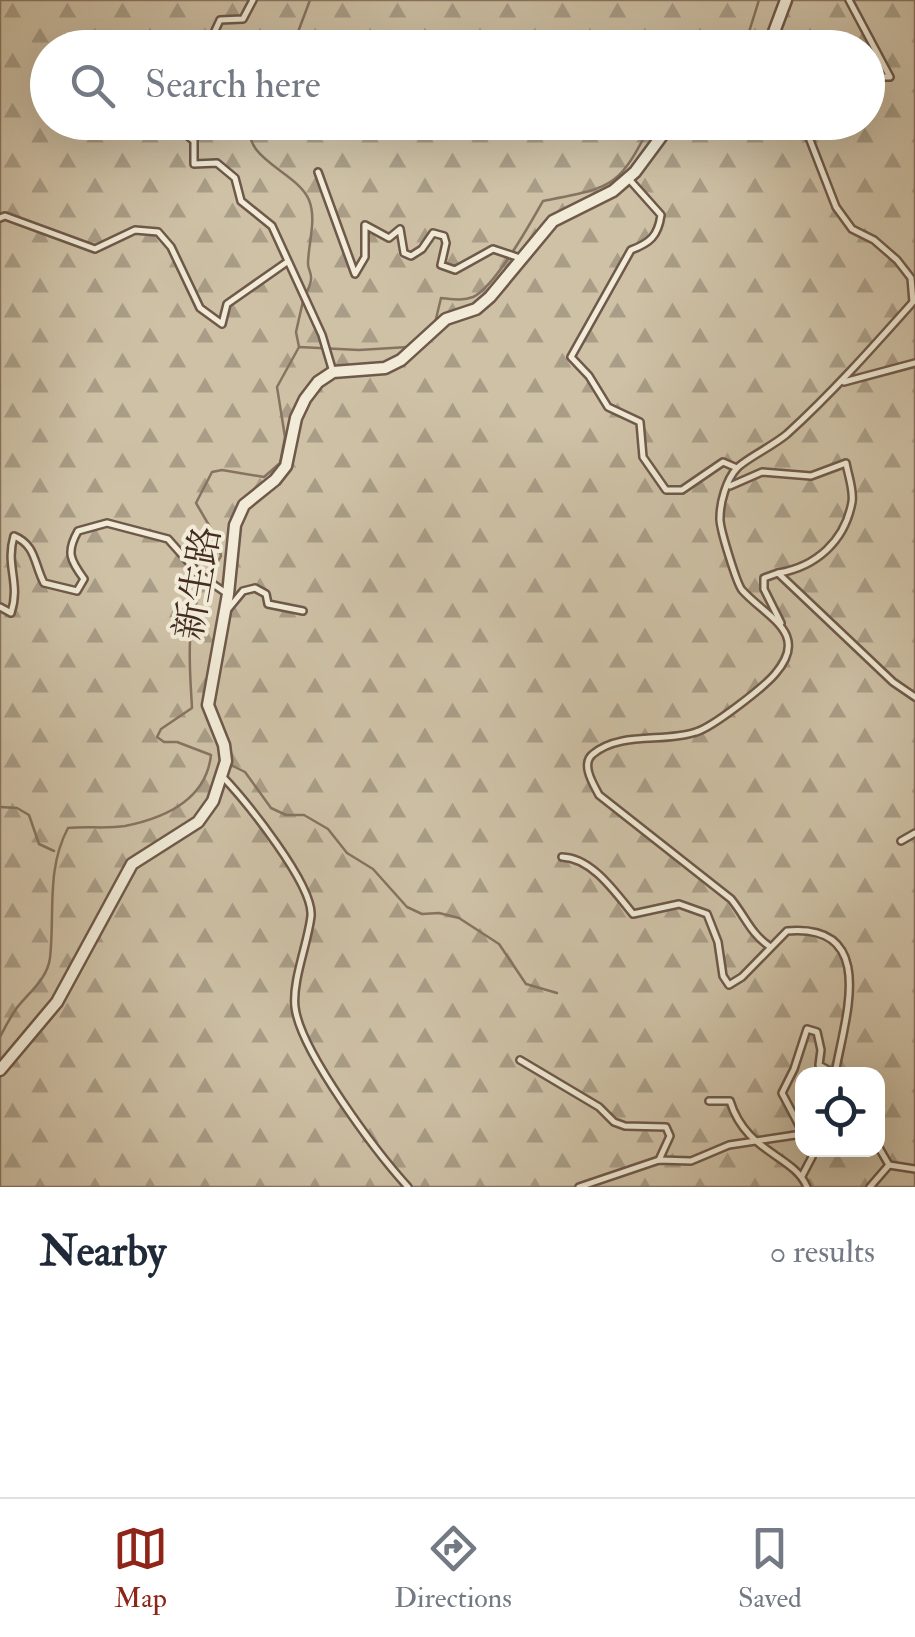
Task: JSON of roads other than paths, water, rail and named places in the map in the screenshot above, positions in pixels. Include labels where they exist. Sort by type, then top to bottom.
[{"type":"street","points":[[775,30],[786,0]]},
{"type":"street","points":[[334,372],[386,368],[446,320],[476,308],[490,297],[553,220],[613,191],[658,140]]},
{"type":"street","name":"新生路","points":[[224,769],[224,745],[208,705],[228,594],[235,525],[244,505],[286,466],[296,418],[305,399],[318,382],[334,372]]},
{"type":"street","points":[[0,1070],[57,1002],[132,864],[198,822],[213,801],[224,769]]},
{"type":"lane","points":[[215,30],[220,20],[243,19],[253,0]]},
{"type":"lane","points":[[850,0],[865,30]]},
{"type":"lane","points":[[192,140],[194,164],[217,163],[235,178],[241,201],[272,226],[303,291],[334,372]]},
{"type":"lane","points":[[787,635],[739,587],[719,523],[722,499],[737,468],[771,448],[842,383],[914,302],[912,278],[874,240],[852,229],[836,206],[810,140]]},
{"type":"lane","points":[[318,172],[355,274],[365,256],[365,225],[389,238],[400,229],[404,253],[411,256],[422,249],[432,233],[444,236],[440,265],[454,270],[492,248],[519,258]]},
{"type":"lane","points":[[628,178],[660,215],[659,230],[649,243],[631,250],[571,357],[608,406],[640,422],[643,458],[666,490],[682,490],[723,462],[737,468]]},
{"type":"lane","points":[[0,218],[5,216],[95,249],[135,230],[158,232],[171,247],[200,308],[222,324],[226,304],[287,262]]},
{"type":"lane","points":[[842,383],[915,363]]},
{"type":"lane","points":[[728,488],[762,472],[811,476],[846,464],[853,499],[843,529],[818,560],[764,578],[764,589],[787,635],[789,647],[783,665],[767,684],[697,732],[628,740],[592,754],[588,770],[599,796],[732,899],[753,935],[769,946]]},
{"type":"lane","points":[[0,608],[12,613],[16,597],[8,554],[14,536],[26,541],[33,550],[36,568],[44,582],[77,591],[84,579],[69,559],[69,546],[78,531],[108,523],[168,539],[201,576],[228,594]]},
{"type":"lane","points":[[778,573],[893,682],[915,697]]},
{"type":"lane","points":[[224,614],[242,590],[255,588],[266,594],[268,604],[304,611]]},
{"type":"lane","points":[[224,769],[306,889],[312,912],[294,1004],[302,1033],[360,1128],[408,1187]]},
{"type":"lane","points":[[901,841],[915,833]]},
{"type":"lane","points":[[562,857],[583,861],[611,886],[633,914],[679,904],[708,914],[718,942],[723,976],[729,985],[788,931],[807,929],[830,937],[844,950],[851,984],[836,1067]]},
{"type":"lane","points":[[795,1118],[782,1092],[807,1029],[818,1032],[819,1065],[823,1067]]},
{"type":"lane","points":[[520,1060],[590,1101],[614,1122],[666,1127],[670,1136],[659,1160]]},
{"type":"lane","points":[[710,1102],[730,1102],[736,1120],[752,1140],[802,1176],[806,1187]]},
{"type":"lane","points":[[579,1187],[659,1160],[691,1161],[729,1145],[795,1133]]},
{"type":"lane","points":[[802,1176],[812,1157]]},
{"type":"lane","points":[[885,1157],[889,1164],[915,1169]]},
{"type":"lane","points":[[870,1187],[889,1164]]},
{"type":"waterway","points":[[299,30],[310,0]]},
{"type":"waterway","points":[[750,30],[759,0]]},
{"type":"waterway","points":[[252,140],[261,155],[303,190],[309,200],[311,277],[306,294]]},
{"type":"waterway","points":[[435,323],[441,298],[473,297],[491,281],[543,201],[600,188],[621,173],[642,140]]},
{"type":"waterway","points":[[299,347],[296,332],[303,301]]},
{"type":"waterway","points":[[0,1037],[48,966],[54,876],[68,828],[118,827],[155,818],[192,795],[208,771],[211,755],[157,737],[161,729],[192,708],[193,619],[201,590],[221,556],[217,539],[196,503],[212,472],[264,477],[280,463],[285,437],[277,387],[299,347],[408,347]]},
{"type":"waterway","points":[[231,765],[245,772],[271,808],[286,815],[304,815],[328,829],[347,853],[373,869],[407,907],[422,914],[459,918],[499,944],[526,984],[557,993]]},
{"type":"waterway","points":[[0,807],[17,808],[29,815],[39,844],[54,851]]}]
